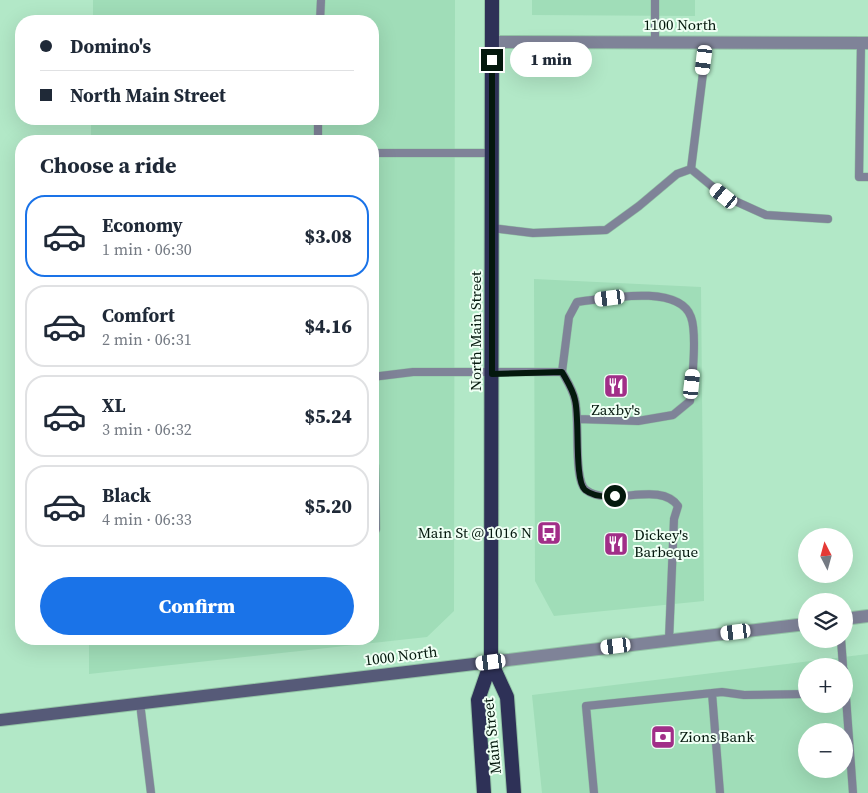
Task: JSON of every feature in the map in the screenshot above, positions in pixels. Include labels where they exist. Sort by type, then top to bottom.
[{"type":"highway","name":"North Main Street","points":[[491,662],[492,0]]},
{"type":"highway","name":"Main Street","points":[[484,793],[478,700],[491,662]]},
{"type":"highway","name":"Main Street","points":[[491,662],[507,697],[514,793]]},
{"type":"main road","name":"1000 North","points":[[0,720],[491,662]]},
{"type":"street","name":"1100 North","points":[[492,42],[707,41],[864,43]]},
{"type":"street","points":[[853,618],[868,616]]},
{"type":"street","name":"1000 North","points":[[491,662],[798,625]]},
{"type":"lane","points":[[320,15],[321,0]]},
{"type":"lane","points":[[655,0],[655,42]]},
{"type":"lane","points":[[691,169],[707,41]]},
{"type":"lane","points":[[864,43],[859,177],[868,177]]},
{"type":"lane","points":[[379,153],[492,153]]},
{"type":"lane","points":[[691,169],[724,196],[766,215],[828,219]]},
{"type":"lane","points":[[492,228],[534,233],[606,230],[639,206],[677,174],[691,169]]},
{"type":"lane","points":[[578,419],[638,422],[673,415],[690,401],[694,366],[692,317],[683,304],[659,296],[577,302],[569,317],[562,372],[575,398],[578,419],[579,480],[585,490],[600,497],[660,495],[675,502],[678,506],[674,519],[669,640]]},
{"type":"lane","points":[[379,376],[413,372],[492,374],[562,372]]},
{"type":"lane","points":[[712,693],[720,793]]},
{"type":"lane","points":[[594,793],[586,706],[712,693],[744,695],[798,694]]},
{"type":"lane","points":[[140,704],[151,793]]},
{"type":"lane","points":[[847,713],[853,793]]},
{"type":"shaded area","points":[[93,0],[455,0],[454,611],[427,637],[379,642],[379,135],[91,135],[91,125],[379,125],[379,15],[93,15]]},
{"type":"shaded area","points":[[532,0],[695,0],[695,16],[532,15]]},
{"type":"shaded area","points":[[534,279],[701,287],[704,601],[554,616],[535,581]]},
{"type":"shaded area","points":[[89,645],[354,645],[89,674]]},
{"type":"shaded area","points":[[868,654],[868,793],[542,793],[532,695],[798,663],[798,713],[853,713],[853,658],[835,658]]},
{"type":"place","name":"Zaxby's","points":[[616,386]]},
{"type":"place","name":"Main St @ 1016 N","points":[[549,533]]},
{"type":"place","name":"Dickey's Barbeque","points":[[616,544]]},
{"type":"place","name":"Zions Bank","points":[[663,737]]},
{"type":"route","points":[[492,60],[492,374],[562,372],[575,398],[578,419],[579,480],[585,490],[600,497],[615,496]]}]
